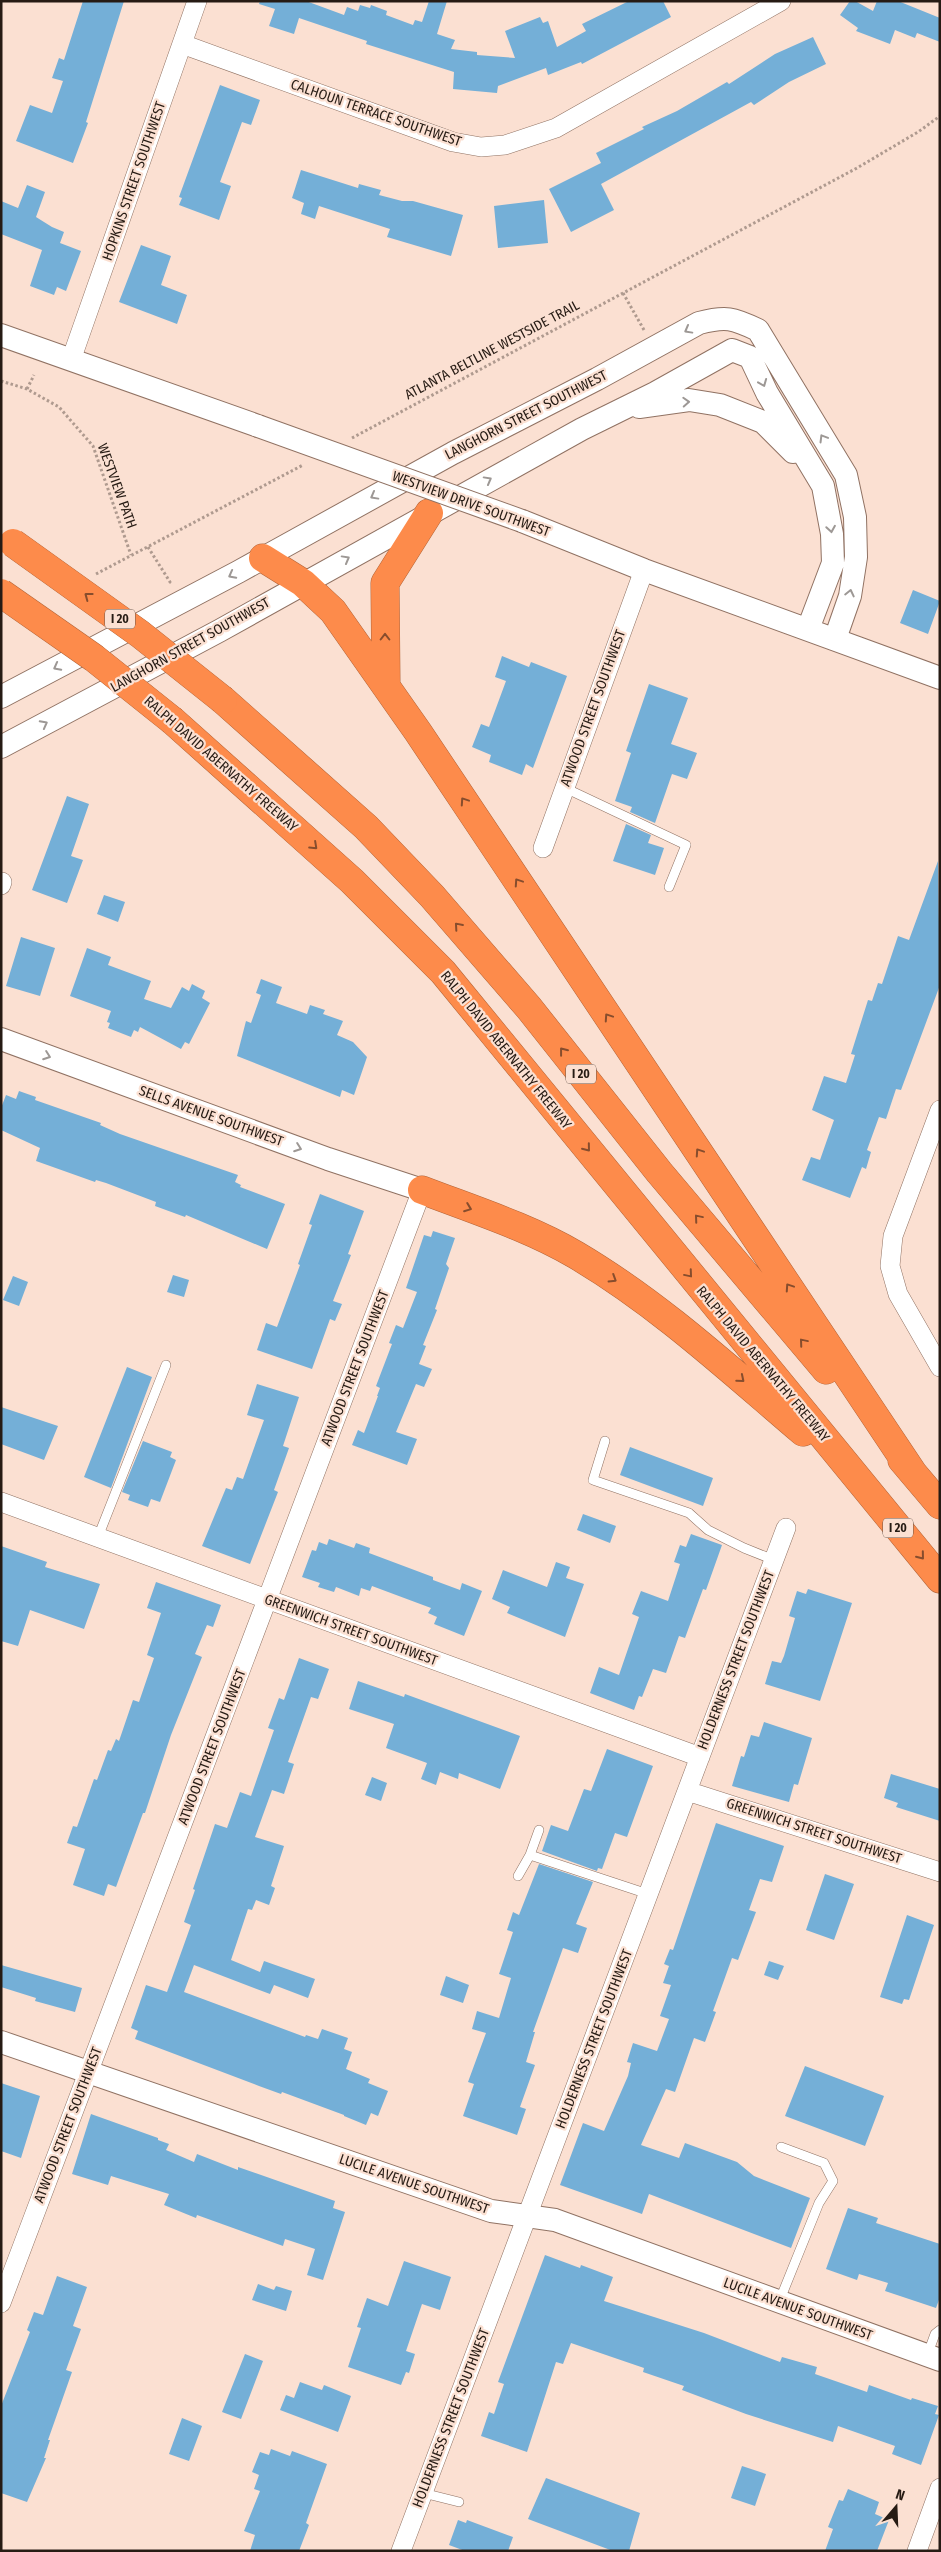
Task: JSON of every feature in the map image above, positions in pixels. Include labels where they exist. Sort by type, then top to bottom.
[{"type":"highway","points":[[386,686],[385,583],[429,513]]},
{"type":"highway","name":"I 20","points":[[7,539],[140,634],[224,700],[366,827],[432,896],[529,1008],[666,1180],[940,1505]]},
{"type":"highway","points":[[263,558],[303,583],[332,610],[386,686],[914,1473]]},
{"type":"highway","name":"RALPH DAVID ABERNATHY FREEWAY","points":[[1,593],[94,658],[173,721],[352,881],[443,972],[940,1579]]},
{"type":"highway","points":[[422,1190],[527,1230],[575,1255],[620,1284],[678,1327],[857,1478]]},
{"type":"street","name":"HOPKINS STREET SOUTHWEST","points":[[71,360],[197,1]]},
{"type":"street","name":"CALHOUN TERRACE SOUTHWEST","points":[[182,44],[453,142],[481,147],[505,145],[556,128],[778,5],[781,1]]},
{"type":"street","name":"LANGHORN STREET SOUTHWEST","points":[[1,697],[263,558],[453,453],[655,348],[699,323],[718,318],[734,318]]},
{"type":"street","points":[[808,629],[833,563],[832,534],[823,486],[767,393],[750,357],[732,350],[734,318],[758,330],[846,476],[855,517],[856,557],[850,596],[835,639]]},
{"type":"street","name":"WESTVIEW DRIVE SOUTHWEST","points":[[1,334],[522,521],[644,570],[940,678]]},
{"type":"street","name":"LANGHORN STREET SOUTHWEST","points":[[1,747],[219,631],[429,513],[732,350]]},
{"type":"street","points":[[621,410],[689,400],[720,405],[763,422],[812,468]]},
{"type":"street","name":"ATWOOD STREET SOUTHWEST","points":[[543,848],[644,570]]},
{"type":"street","name":"SELLS AVENUE SOUTHWEST","points":[[1,1039],[328,1160],[422,1190]]},
{"type":"street","points":[[940,1110],[893,1236],[890,1266],[898,1294],[940,1367]]},
{"type":"street","name":"ATWOOD STREET SOUTHWEST","points":[[1,2303],[422,1190]]},
{"type":"street","name":"GREENWICH STREET SOUTHWEST","points":[[1,1502],[700,1758]]},
{"type":"street","name":"HOLDERNESS STREET SOUTHWEST","points":[[401,2551],[786,1528]]},
{"type":"street","name":"GREENWICH STREET SOUTHWEST","points":[[687,1791],[940,1872]]},
{"type":"street","name":"LUCILE AVENUE SOUTHWEST","points":[[1,2042],[491,2211],[555,2220],[933,2358]]},
{"type":"street","points":[[917,2551],[940,2488]]},
{"type":"lane","points":[[565,788],[686,844],[670,887]]},
{"type":"lane","points":[[98,1537],[166,1365]]},
{"type":"lane","points":[[604,1441],[593,1480],[689,1512],[708,1530],[774,1560]]},
{"type":"lane","points":[[518,1876],[530,1855],[539,1830]]},
{"type":"lane","points":[[530,1855],[648,1894]]},
{"type":"lane","points":[[779,2302],[818,2203],[832,2181],[824,2163],[781,2147]]},
{"type":"lane","points":[[933,2358],[935,2334],[940,2330]]},
{"type":"lane","points":[[423,2493],[459,2502]]},
{"type":"path","name":"ATLANTA BELTLINE WESTSIDE TRAIL","points":[[350,439],[857,168],[918,132],[940,116]]},
{"type":"path","points":[[623,293],[655,348]]},
{"type":"path","points":[[27,389],[34,374]]},
{"type":"path","name":"WESTVIEW PATH","points":[[1,382],[27,389],[58,408],[93,446],[131,555]]},
{"type":"path","points":[[87,579],[306,463]]},
{"type":"building","points":[[83,1],[124,1],[86,122],[88,123],[73,163],[16,141],[30,105],[52,113],[63,81],[52,78],[59,58],[64,60]]},
{"type":"building","points":[[260,1],[306,1],[344,15],[347,7],[358,11],[360,5],[370,8],[371,5],[387,11],[386,15],[413,25],[415,20],[422,22],[429,1],[447,1],[437,34],[455,40],[451,49],[477,52],[477,55],[515,58],[505,31],[540,17],[543,23],[548,21],[557,47],[586,31],[582,24],[629,1],[663,1],[671,17],[582,64],[581,62],[548,75],[546,68],[498,86],[497,93],[453,89],[454,72],[366,44],[367,41],[299,18],[294,34],[269,26],[275,9],[259,4]]},
{"type":"building","points":[[850,1],[855,1],[873,11],[877,1],[898,1],[940,18],[940,42],[917,33],[915,38],[895,30],[890,44],[856,31],[858,28],[840,15]]},
{"type":"building","points":[[813,37],[826,64],[789,82],[754,105],[751,102],[601,184],[614,210],[571,232],[549,189],[601,163],[596,153],[644,129],[642,127],[677,111],[727,82],[729,84],[775,54]]},
{"type":"building","points":[[220,85],[260,100],[251,125],[242,122],[220,182],[231,186],[219,220],[179,205],[182,198],[179,197]]},
{"type":"building","points":[[301,170],[358,188],[359,184],[381,190],[379,195],[402,201],[413,201],[463,215],[451,256],[387,237],[390,229],[319,206],[315,219],[301,214],[304,203],[292,198]]},
{"type":"building","points":[[27,185],[45,192],[36,217],[64,232],[60,243],[81,251],[66,291],[57,287],[54,295],[30,286],[42,250],[1,234],[1,201],[18,208]]},
{"type":"building","points":[[544,200],[548,243],[498,248],[494,206]]},
{"type":"building","points":[[141,245],[171,256],[161,285],[187,295],[177,324],[119,302]]},
{"type":"building","points":[[913,590],[940,601],[928,634],[900,623]]},
{"type":"building","points":[[502,656],[529,667],[531,662],[567,676],[533,768],[526,764],[522,775],[489,762],[491,755],[472,747],[481,724],[489,727],[506,681],[495,677]]},
{"type":"building","points":[[649,684],[688,698],[671,744],[697,753],[687,779],[672,774],[655,823],[630,812],[632,807],[615,801],[631,753],[626,751]]},
{"type":"building","points":[[67,796],[89,804],[71,856],[83,860],[67,903],[32,890]]},
{"type":"building","points":[[626,824],[651,835],[648,843],[664,848],[655,875],[613,861]]},
{"type":"building","points":[[938,861],[940,985],[901,1090],[896,1089],[886,1119],[879,1117],[867,1150],[871,1152],[866,1169],[862,1167],[850,1198],[802,1180],[811,1157],[820,1160],[834,1120],[812,1110],[824,1076],[846,1083],[855,1055],[851,1054],[868,1000],[872,1001],[878,983],[882,984],[898,936],[909,940]]},
{"type":"building","points":[[104,895],[125,902],[118,922],[97,914]]},
{"type":"building","points":[[21,937],[55,948],[40,996],[6,986]]},
{"type":"building","points":[[87,948],[111,957],[108,965],[151,981],[144,999],[171,1008],[182,987],[189,991],[192,984],[205,991],[202,998],[210,1003],[189,1044],[185,1042],[181,1049],[140,1027],[138,1032],[134,1030],[131,1037],[108,1028],[110,1023],[107,1022],[111,1011],[70,996]]},
{"type":"building","points":[[261,979],[282,987],[276,1003],[307,1014],[310,1005],[325,1010],[323,1014],[343,1021],[337,1035],[353,1042],[367,1057],[354,1095],[342,1090],[340,1097],[237,1056],[246,1021],[251,1023],[261,995],[256,993]]},
{"type":"building","points":[[19,1091],[36,1097],[35,1100],[101,1123],[100,1125],[120,1134],[238,1175],[235,1182],[241,1185],[240,1187],[285,1204],[267,1249],[186,1215],[185,1217],[155,1206],[156,1202],[106,1183],[96,1180],[95,1182],[36,1161],[40,1148],[1,1130],[1,1108],[6,1095],[16,1099]]},
{"type":"building","points":[[320,1194],[364,1211],[348,1254],[351,1255],[333,1301],[342,1304],[335,1321],[330,1319],[312,1369],[257,1350],[266,1323],[277,1327],[300,1265],[298,1264],[312,1225],[309,1224]]},
{"type":"building","points":[[433,1231],[455,1238],[446,1264],[449,1268],[435,1309],[437,1310],[423,1345],[426,1346],[419,1364],[432,1369],[424,1387],[416,1384],[396,1432],[417,1439],[407,1465],[352,1445],[358,1430],[364,1433],[378,1396],[380,1388],[376,1386],[392,1344],[389,1343],[396,1325],[403,1328],[417,1292],[406,1288],[424,1235],[431,1237]]},
{"type":"building","points":[[173,1275],[189,1280],[184,1297],[167,1292]]},
{"type":"building","points":[[13,1276],[28,1282],[19,1306],[3,1300]]},
{"type":"building","points":[[127,1367],[152,1377],[111,1488],[84,1477]]},
{"type":"building","points":[[257,1384],[299,1397],[283,1446],[289,1448],[274,1490],[278,1492],[250,1564],[202,1546],[226,1488],[232,1490],[237,1477],[243,1479],[264,1420],[247,1415]]},
{"type":"building","points":[[1,1407],[58,1426],[44,1460],[1,1444]]},
{"type":"building","points":[[143,1441],[172,1452],[170,1457],[176,1460],[160,1502],[151,1499],[148,1507],[128,1500],[130,1495],[122,1492]]},
{"type":"building","points":[[630,1447],[713,1478],[703,1506],[620,1475]]},
{"type":"building","points":[[583,1514],[616,1526],[610,1543],[577,1530]]},
{"type":"building","points":[[691,1534],[722,1545],[706,1590],[703,1589],[685,1638],[679,1636],[666,1673],[653,1669],[642,1697],[639,1696],[634,1710],[590,1693],[599,1667],[619,1675],[639,1617],[632,1614],[641,1591],[668,1601],[680,1564],[674,1562],[680,1545],[686,1547]]},
{"type":"building","points":[[329,1539],[354,1548],[356,1543],[370,1548],[369,1553],[433,1577],[433,1580],[460,1590],[462,1583],[482,1591],[464,1636],[434,1624],[437,1617],[428,1613],[431,1608],[372,1586],[370,1591],[361,1588],[359,1596],[336,1587],[334,1592],[318,1587],[320,1583],[302,1577],[312,1550],[316,1551],[319,1542],[327,1545]]},
{"type":"building","points":[[1,1546],[47,1562],[45,1567],[100,1584],[84,1629],[30,1610],[18,1646],[1,1641]]},
{"type":"building","points":[[556,1562],[570,1567],[566,1578],[584,1584],[565,1637],[507,1613],[510,1607],[492,1599],[503,1570],[547,1587]]},
{"type":"building","points":[[156,1582],[221,1605],[213,1627],[207,1625],[195,1654],[202,1657],[171,1735],[145,1813],[143,1813],[116,1887],[108,1884],[104,1896],[73,1885],[85,1849],[67,1843],[73,1826],[77,1827],[94,1779],[97,1780],[108,1750],[111,1751],[116,1739],[119,1741],[133,1700],[139,1702],[154,1658],[147,1655],[161,1613],[147,1608]]},
{"type":"building","points":[[808,1589],[852,1603],[820,1701],[765,1684],[772,1661],[781,1663],[784,1656],[795,1618],[789,1616],[797,1591],[806,1594]]},
{"type":"building","points":[[299,1658],[329,1669],[318,1699],[311,1697],[288,1762],[294,1764],[284,1794],[272,1790],[255,1837],[284,1846],[271,1886],[275,1888],[269,1905],[256,1900],[252,1910],[248,1909],[231,1960],[260,1972],[264,1961],[315,1979],[308,1998],[274,1985],[270,1994],[194,1965],[184,1992],[305,2037],[306,2035],[318,2039],[322,2029],[348,2038],[344,2049],[352,2052],[346,2069],[370,2079],[368,2083],[388,2091],[378,2116],[371,2113],[366,2125],[344,2115],[282,2092],[281,2094],[135,2039],[138,2031],[131,2028],[146,1985],[167,1992],[191,1925],[184,1922],[215,1824],[227,1828],[240,1792],[251,1796],[274,1730],[268,1728],[279,1698],[284,1700]]},
{"type":"building","points":[[358,1681],[404,1697],[405,1694],[520,1736],[500,1789],[459,1773],[458,1779],[440,1772],[436,1785],[421,1779],[427,1763],[386,1748],[394,1724],[349,1709]]},
{"type":"building","points":[[764,1722],[812,1738],[798,1785],[794,1784],[789,1802],[732,1786],[741,1756],[744,1757],[751,1735],[759,1737]]},
{"type":"building","points":[[607,1749],[653,1766],[627,1837],[615,1833],[602,1869],[598,1868],[597,1871],[542,1851],[551,1825],[568,1831],[584,1789],[591,1791]]},
{"type":"building","points":[[891,1774],[940,1789],[940,1821],[896,1807],[898,1803],[884,1798]]},
{"type":"building","points":[[372,1777],[387,1783],[381,1801],[365,1795]]},
{"type":"building","points":[[716,1823],[784,1846],[772,1882],[760,1879],[749,1910],[756,1912],[738,1960],[732,1958],[713,2011],[716,2012],[705,2042],[694,2038],[675,2092],[666,2089],[641,2145],[679,2158],[685,2143],[737,2162],[754,2176],[810,2198],[791,2248],[649,2194],[642,2214],[560,2185],[583,2123],[604,2131],[628,2076],[631,2063],[627,2062],[633,2043],[657,2051],[669,2019],[660,2016],[671,1985],[663,1983],[669,1966],[664,1964],[670,1949],[673,1950]]},
{"type":"building","points":[[539,1864],[593,1882],[576,1924],[587,1928],[578,1953],[563,1948],[533,2032],[535,2032],[526,2062],[535,2065],[520,2107],[526,2109],[517,2135],[463,2116],[474,2084],[468,2082],[486,2033],[472,2029],[477,2011],[499,2018],[511,1978],[499,1974],[513,1932],[507,1930],[513,1912],[519,1915]]},
{"type":"building","points":[[825,1874],[854,1884],[834,1940],[806,1930]]},
{"type":"building","points":[[907,1915],[934,1925],[909,2000],[904,1999],[902,2004],[880,1997]]},
{"type":"building","points":[[769,1961],[784,1966],[778,1980],[764,1975]]},
{"type":"building","points":[[1,1965],[82,1988],[75,2012],[35,2001],[36,1998],[1,1987]]},
{"type":"building","points":[[446,1976],[469,1985],[463,2003],[440,1995]]},
{"type":"building","points":[[805,2066],[884,2096],[865,2146],[785,2116]]},
{"type":"building","points":[[1,2083],[40,2096],[21,2158],[1,2151]]},
{"type":"building","points":[[91,2114],[158,2138],[158,2140],[169,2144],[166,2150],[194,2162],[197,2154],[238,2170],[238,2167],[335,2201],[333,2208],[345,2212],[323,2280],[307,2275],[315,2249],[285,2239],[283,2246],[197,2215],[196,2218],[164,2205],[169,2194],[111,2176],[108,2185],[72,2174]]},
{"type":"building","points":[[848,2208],[878,2218],[876,2223],[940,2244],[940,2297],[936,2308],[885,2291],[888,2283],[859,2274],[857,2280],[826,2269]]},
{"type":"building","points":[[545,2255],[580,2268],[581,2265],[613,2277],[604,2301],[704,2333],[780,2362],[782,2357],[817,2367],[815,2374],[867,2392],[869,2385],[911,2400],[912,2398],[938,2406],[935,2414],[939,2415],[921,2465],[892,2454],[895,2446],[838,2426],[833,2442],[746,2414],[682,2390],[684,2386],[643,2372],[644,2368],[571,2343],[563,2364],[556,2362],[527,2452],[481,2436],[489,2412],[494,2414],[504,2384],[498,2382]]},
{"type":"building","points":[[404,2261],[451,2277],[440,2310],[422,2304],[406,2351],[415,2354],[409,2373],[406,2372],[401,2385],[348,2367],[361,2328],[357,2327],[367,2298],[388,2306]]},
{"type":"building","points":[[57,2276],[87,2287],[73,2326],[81,2329],[66,2370],[72,2372],[48,2440],[50,2440],[44,2458],[46,2458],[27,2502],[1,2493],[1,2406],[30,2332],[27,2330],[34,2312],[43,2315]]},
{"type":"building","points":[[258,2284],[274,2290],[276,2286],[292,2291],[286,2311],[252,2300]]},
{"type":"building","points":[[245,2354],[263,2361],[241,2419],[222,2412]]},
{"type":"building","points":[[300,2382],[322,2390],[324,2385],[351,2396],[338,2432],[280,2410],[286,2395],[294,2398]]},
{"type":"building","points":[[182,2418],[202,2426],[189,2461],[169,2454]]},
{"type":"building","points":[[271,2449],[290,2456],[292,2451],[327,2464],[306,2523],[309,2525],[299,2551],[250,2551],[255,2535],[244,2531],[260,2491],[254,2489],[259,2475],[252,2472],[260,2452],[269,2455]]},
{"type":"building","points":[[742,2466],[766,2474],[755,2506],[731,2498]]},
{"type":"building","points":[[546,2478],[640,2513],[629,2551],[613,2551],[528,2519]]},
{"type":"building","points":[[848,2489],[879,2502],[875,2514],[889,2520],[877,2551],[825,2551],[833,2529],[828,2527],[839,2500],[843,2501]]},
{"type":"building","points":[[458,2520],[466,2523],[467,2520],[513,2537],[508,2551],[465,2551],[449,2545]]}]
